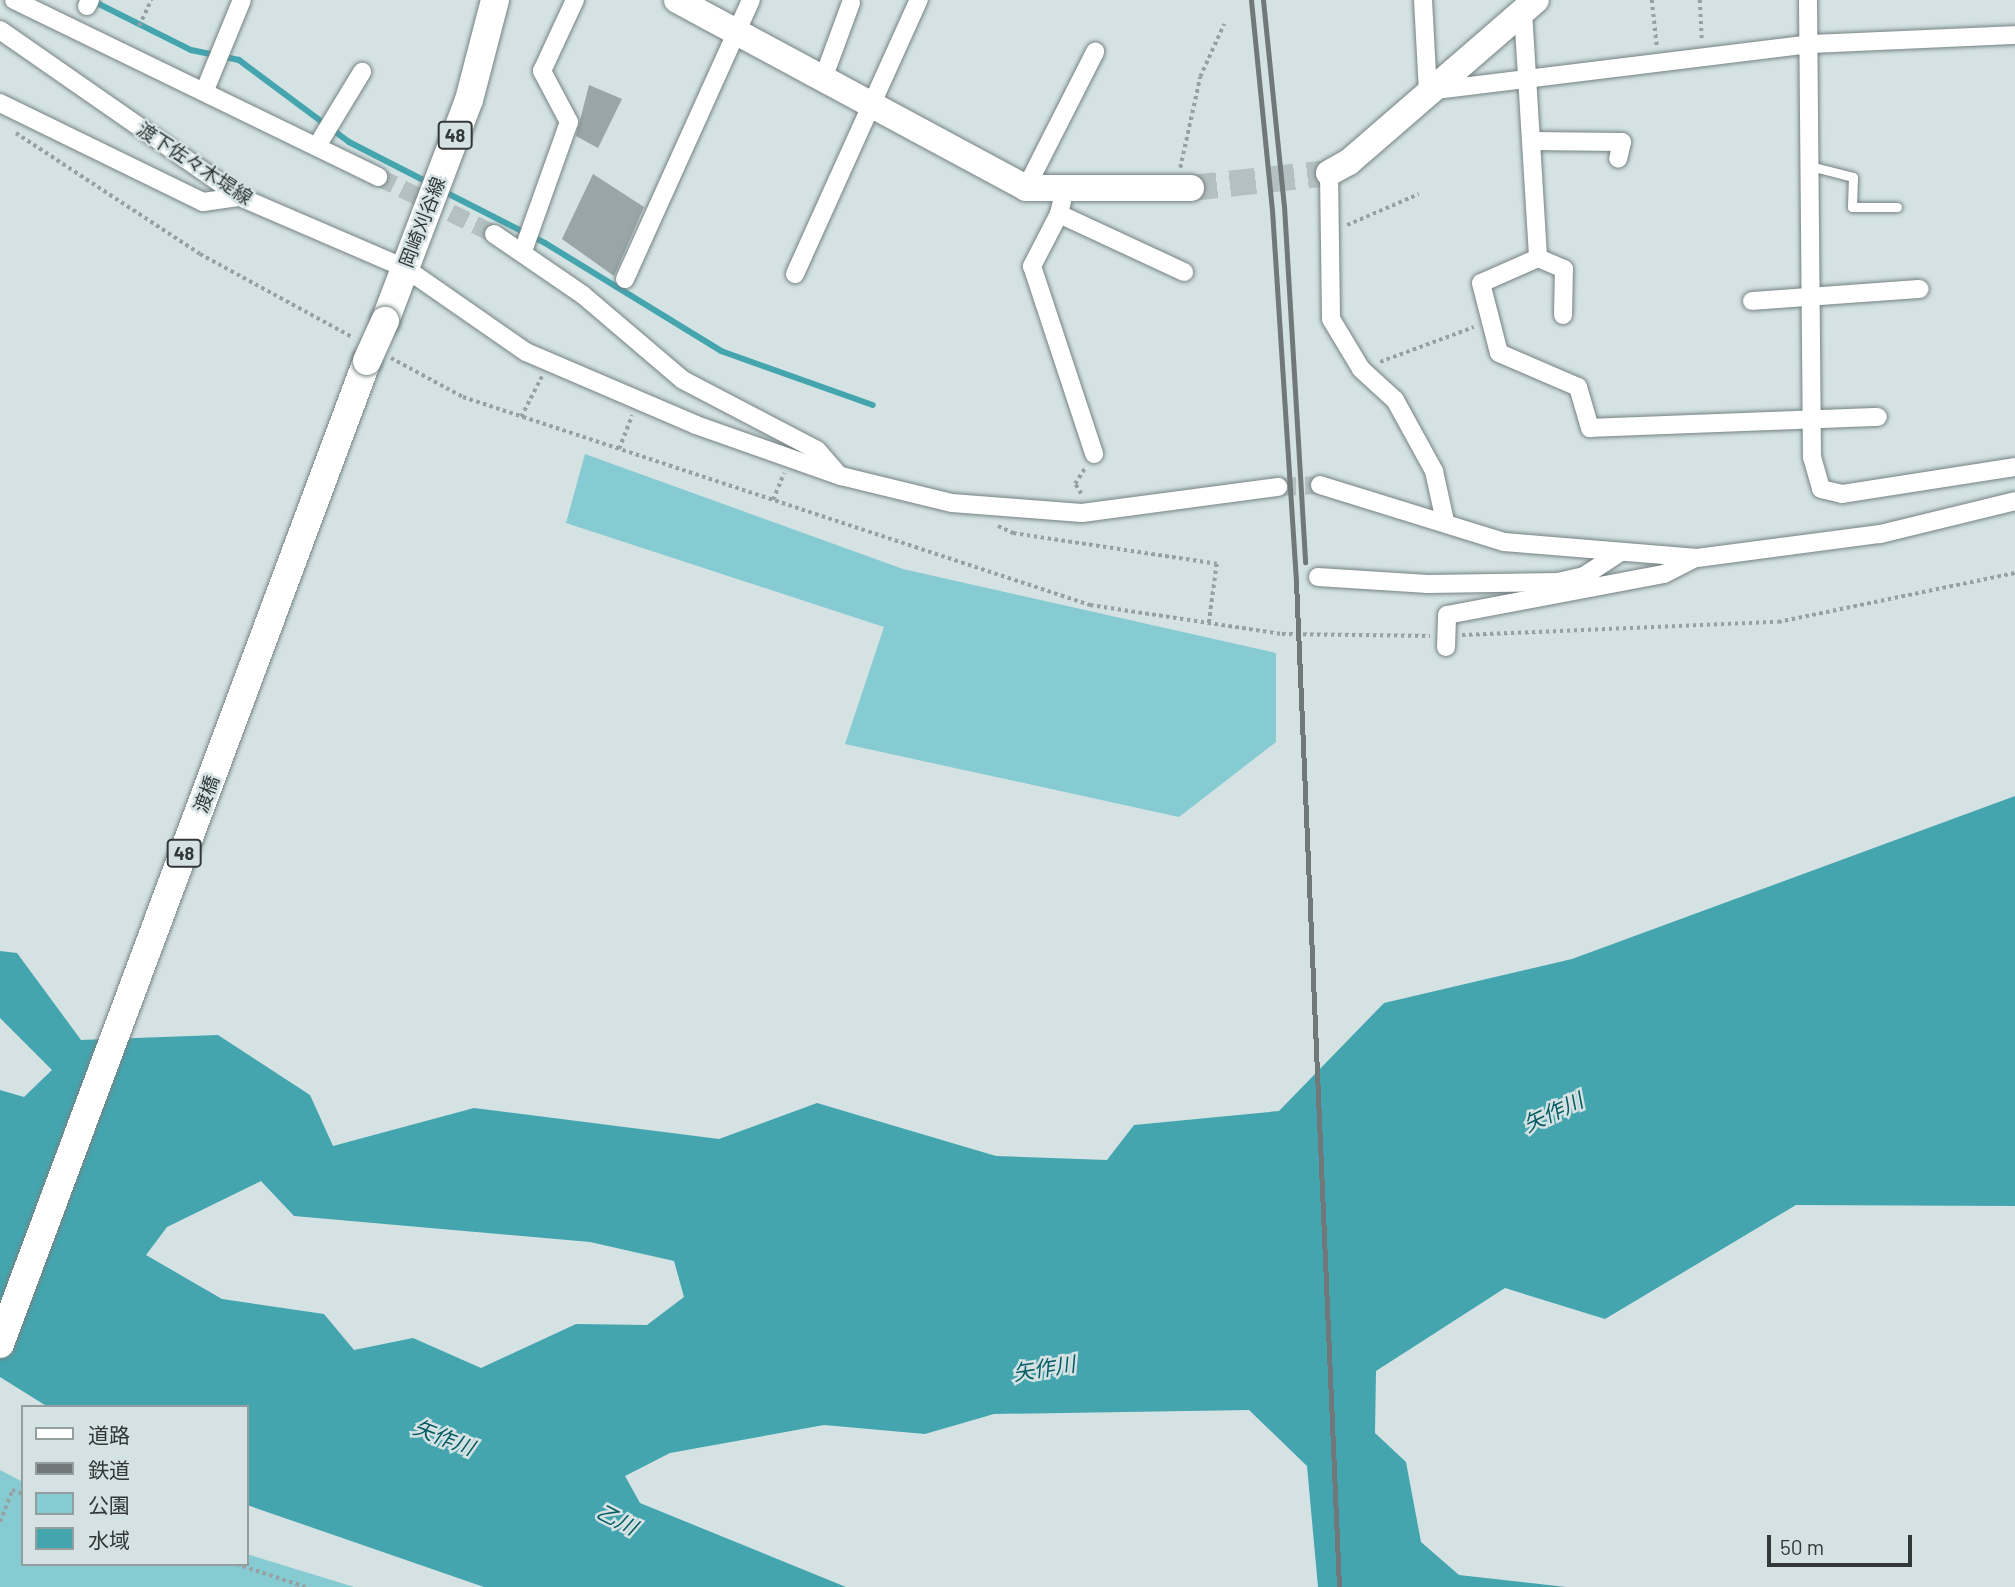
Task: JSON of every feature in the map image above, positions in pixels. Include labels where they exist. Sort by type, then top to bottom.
[{"type":"main road","name":"岡崎刈谷線","points":[[367,361],[385,321],[469,100],[495,0]]},
{"type":"main road","name":"渡橋","points":[[0,1344],[367,361]]},
{"type":"street","points":[[14,0],[205,90],[378,177]]},
{"type":"street","points":[[205,90],[242,0]]},
{"type":"street","points":[[523,251],[569,122],[542,71],[575,0]]},
{"type":"street","points":[[677,0],[1026,188],[1183,188]]},
{"type":"street","points":[[625,279],[751,0]]},
{"type":"street","points":[[795,274],[919,0]]},
{"type":"street","points":[[1423,0],[1428,91]]},
{"type":"street","points":[[1808,0],[1812,457],[1821,489],[1842,494],[2015,467]]},
{"type":"street","points":[[823,79],[851,3]]},
{"type":"street","points":[[1445,521],[1434,471],[1395,400],[1361,369],[1331,319],[1329,173],[1349,162],[1428,91],[1530,6]]},
{"type":"street","points":[[1530,6],[1527,79],[1538,258]]},
{"type":"street","name":"渡下佐々木堤線","points":[[0,30],[240,197],[405,268],[526,352],[638,400],[790,458],[841,476],[952,503],[1089,512],[1278,487]]},
{"type":"street","points":[[1428,91],[1810,44],[2015,35]]},
{"type":"street","points":[[1026,188],[1095,52]]},
{"type":"street","points":[[317,146],[362,72]]},
{"type":"street","points":[[0,103],[203,202],[240,197]]},
{"type":"street","points":[[1531,141],[1622,142],[1618,159]]},
{"type":"street","points":[[1065,188],[1059,214],[1032,265],[1094,454]]},
{"type":"street","points":[[1059,214],[1184,272]]},
{"type":"street","points":[[494,234],[523,251],[583,295],[652,358],[739,412],[817,450],[841,476]]},
{"type":"street","points":[[1563,315],[1564,269],[1538,258],[1481,283],[1499,353],[1578,387],[1590,428],[1878,417]]},
{"type":"street","points":[[1752,301],[1811,299],[1920,289]]},
{"type":"street","points":[[1320,485],[1445,521],[1504,542],[1696,558],[1880,534],[2015,500]]},
{"type":"street","points":[[1318,577],[1428,584],[1558,582],[1584,576],[1619,553]]},
{"type":"street","points":[[1446,647],[1447,615],[1664,574],[1696,558]]},
{"type":"lane","points":[[1810,166],[1853,177],[1852,207],[1897,207]]},
{"type":"path","points":[[139,26],[151,0]]},
{"type":"path","points":[[1651,0],[1658,63]]},
{"type":"path","points":[[1700,0],[1703,57]]},
{"type":"path","points":[[1183,188],[1200,77],[1224,23]]},
{"type":"path","points":[[1331,231],[1419,194]]},
{"type":"path","points":[[1361,369],[1489,322]]},
{"type":"path","points":[[521,417],[550,362]]},
{"type":"path","points":[[619,449],[638,400]]},
{"type":"path","points":[[1089,512],[1075,484],[1094,454]]},
{"type":"path","points":[[773,500],[790,458]]},
{"type":"path","points":[[989,521],[1013,533],[1217,564],[1209,622]]},
{"type":"path","points":[[0,1522],[12,1490],[21,1493]]},
{"type":"path","points":[[242,1566],[306,1587]]},
{"type":"green space","points":[[585,454],[903,569],[1276,653],[1276,742],[1179,817],[845,744],[884,627],[566,523]]},
{"type":"green space","points":[[0,1470],[21,1481],[21,1566],[248,1566],[248,1554],[354,1587],[0,1587]]},
{"type":"water","points":[[2015,796],[2015,1206],[1796,1205],[1605,1319],[1505,1288],[1376,1371],[1375,1433],[1406,1462],[1421,1542],[1459,1575],[1566,1587],[1318,1587],[1307,1466],[1249,1410],[994,1414],[925,1434],[824,1425],[670,1453],[625,1476],[640,1503],[846,1587],[484,1587],[248,1505],[248,1405],[45,1405],[0,1377],[0,1090],[24,1097],[52,1070],[0,1018],[0,951],[17,953],[81,1040],[218,1035],[310,1095],[333,1146],[474,1108],[719,1139],[817,1103],[996,1156],[1107,1160],[1134,1125],[1279,1111],[1384,1003],[1572,959]],"holes":[[[261,1181],[294,1216],[590,1242],[674,1261],[684,1297],[647,1325],[576,1324],[481,1368],[413,1338],[354,1350],[324,1314],[222,1299],[146,1255],[167,1227]]]},
{"type":"building","points":[[589,85],[622,99],[598,148],[576,136]]},
{"type":"building","points":[[593,174],[644,207],[614,276],[562,239]]},
{"type":"waterway","points":[[91,0],[191,50],[239,60],[349,142],[429,183]]},
{"type":"waterway","points":[[441,190],[545,243],[721,351],[873,405]]},
{"type":"tunnel","points":[[1191,188],[1329,173]]},
{"type":"tunnel","points":[[378,177],[494,234]]},
{"type":"tunnel","points":[[1278,487],[1320,485]]},
{"type":"railway","points":[[1251,0],[1272,210],[1296,582],[1339,1587]]},
{"type":"railway","points":[[1263,0],[1284,206],[1305,562]]},
{"type":"water label","name":"矢作川","points":[[1553,1112]]},
{"type":"water label","name":"矢作川","points":[[1044,1368]]},
{"type":"water label","name":"矢作川","points":[[444,1437]]},
{"type":"water label","name":"乙川","points":[[617,1519]]}]
